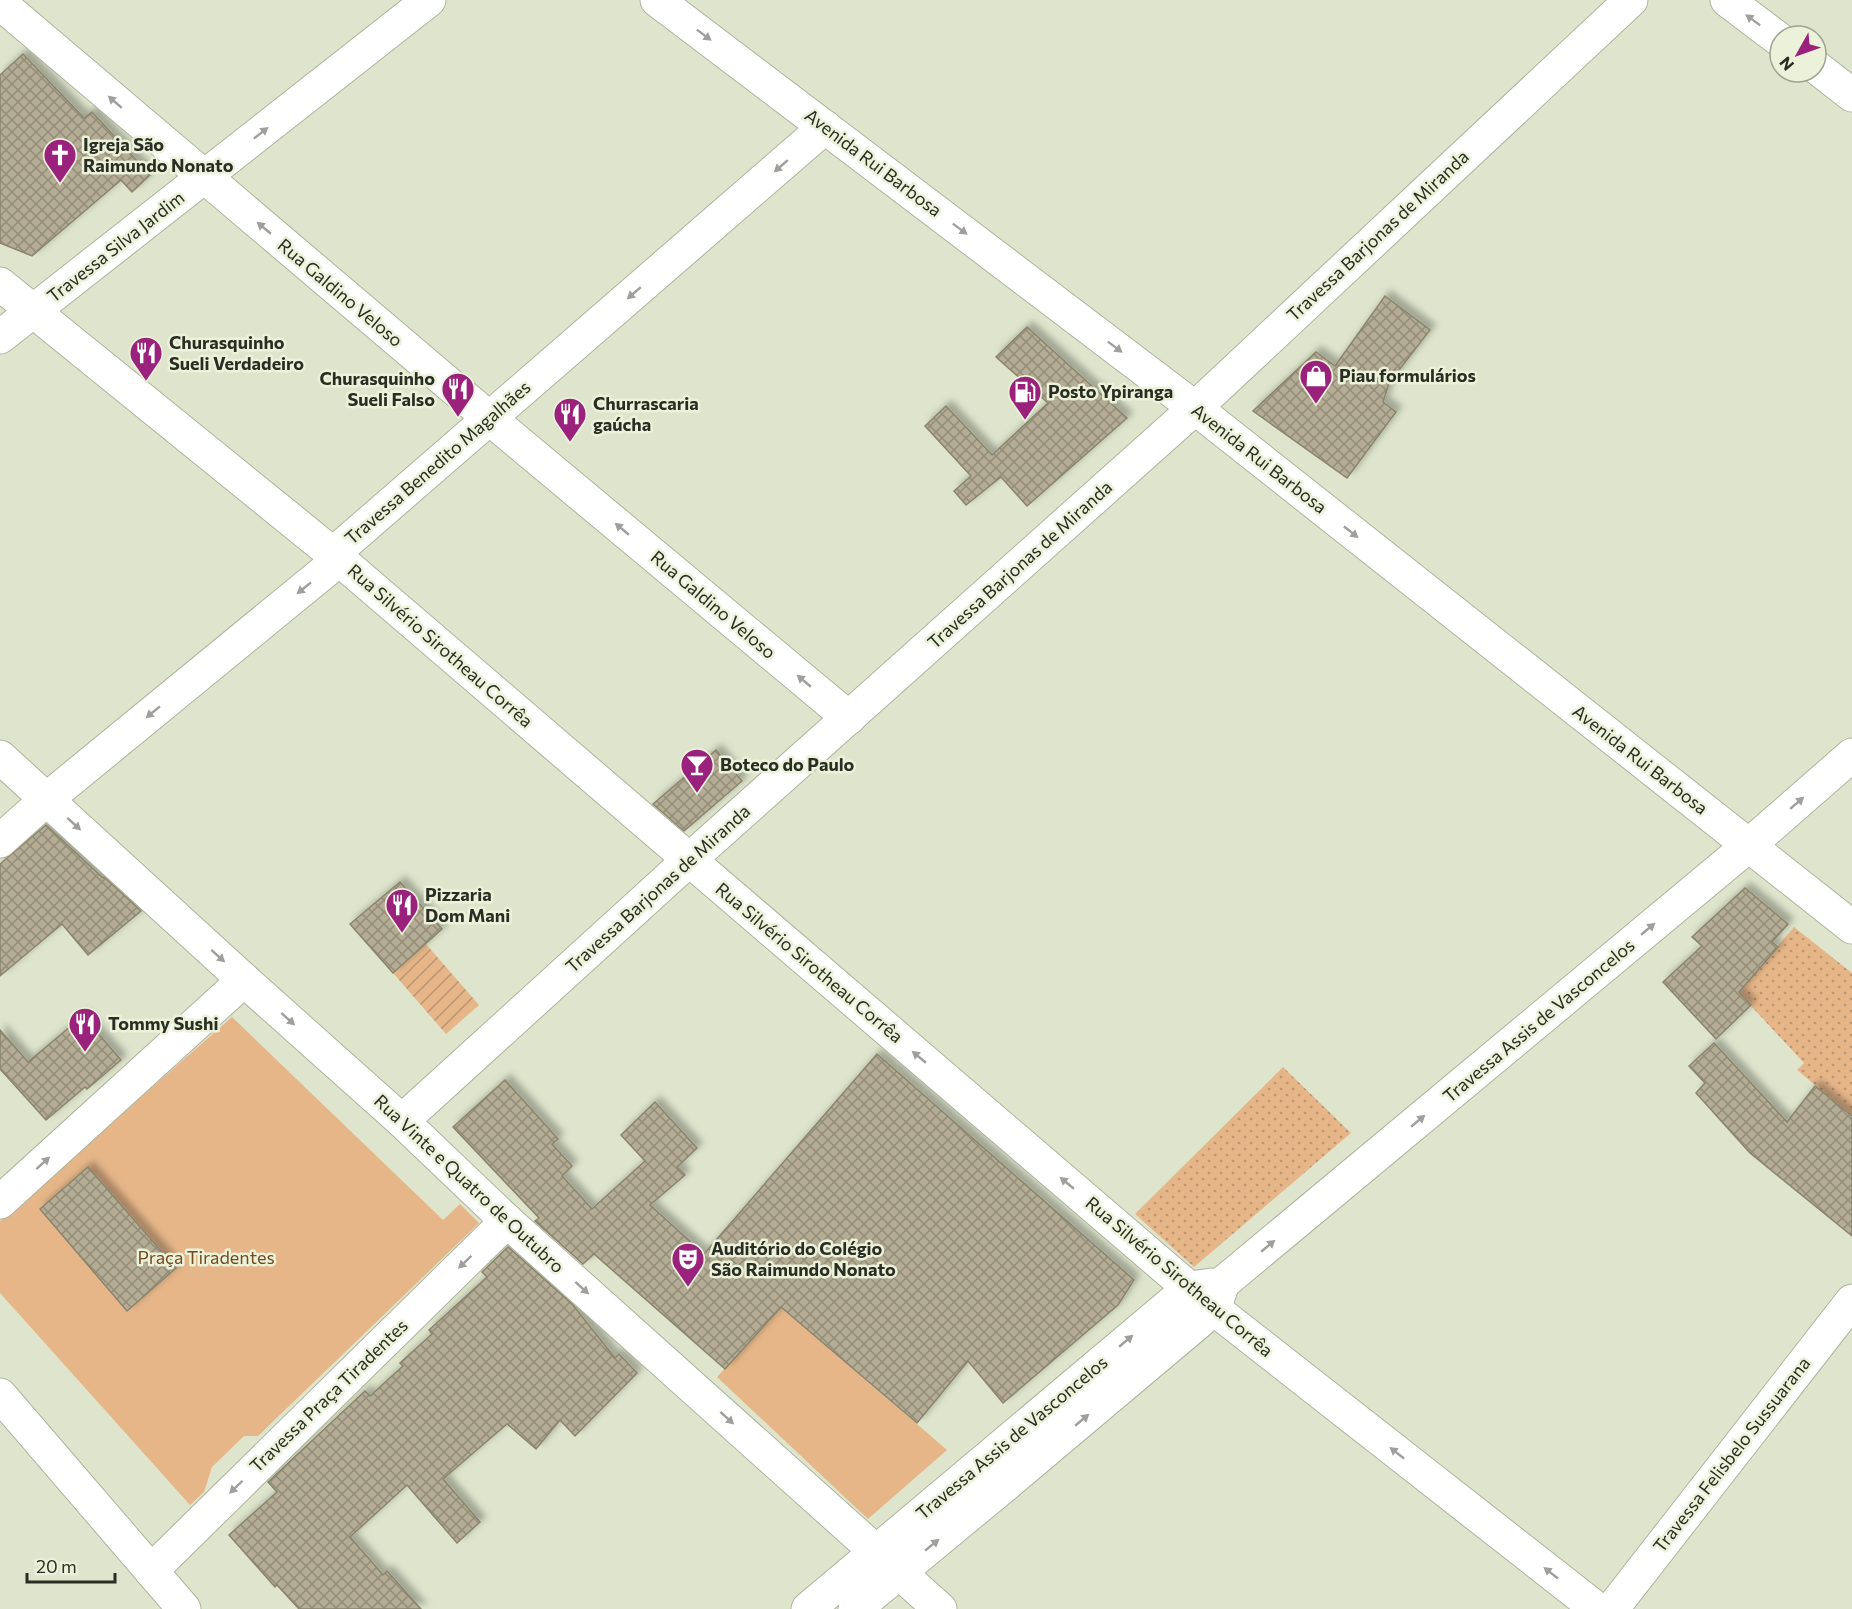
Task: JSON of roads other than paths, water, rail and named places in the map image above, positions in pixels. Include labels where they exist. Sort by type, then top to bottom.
[{"type":"street","name":"Travessa Silva Jardim","points":[[0,337],[429,0]]},
{"type":"street","name":"Avenida Rui Barbosa","points":[[657,0],[1195,408],[1852,927]]},
{"type":"street","name":"Travessa Barjonas de Miranda","points":[[402,1121],[689,860],[1195,408],[1631,0]]},
{"type":"street","points":[[1727,0],[1768,31]]},
{"type":"street","name":"Rua Galdino Veloso","points":[[0,3],[204,178],[849,718]]},
{"type":"street","points":[[1828,77],[1852,95]]},
{"type":"street","name":"Travessa Benedito Magalhães","points":[[0,841],[47,799],[335,563],[333,554],[825,128]]},
{"type":"street","name":"Rua Silvério Sirotheau Corrêa","points":[[0,284],[333,554],[1190,1288]]},
{"type":"street","name":"Travessa Assis de Vasconcelos","points":[[808,1609],[888,1561],[1005,1485],[1218,1296],[1852,755]]},
{"type":"street","name":"Rua Vinte e Quatro de Outubro","points":[[0,757],[402,1121],[507,1221],[940,1609]]},
{"type":"street","points":[[0,1202],[244,980]]},
{"type":"street","name":"Travessa Praça Tiradentes","points":[[151,1571],[507,1221]]},
{"type":"street","points":[[1190,1288],[1218,1296]]},
{"type":"street","name":"Travessa Assis de Vasconcelos","points":[[855,1609],[888,1561],[1190,1288]]},
{"type":"street","name":"Rua Silvério Sirotheau Corrêa","points":[[1218,1296],[1597,1609]]},
{"type":"street","name":"Travessa Felisbelo Sussuarana","points":[[1612,1609],[1852,1301]]},
{"type":"street","points":[[0,1395],[184,1609]]},
{"type":"place","name":"Igreja São Raimundo Nonato","points":[[60,184]]},
{"type":"place","name":"Churasquinho Sueli Verdadeiro","points":[[146,382]]},
{"type":"place","name":"Piau formulários","points":[[1316,405]]},
{"type":"place","name":"Churasquinho Sueli Falso","points":[[458,418]]},
{"type":"place","name":"Posto Ypiranga","points":[[1025,421]]},
{"type":"place","name":"Churrascaria gaúcha","points":[[570,443]]},
{"type":"place","name":"Boteco do Paulo","points":[[697,794]]},
{"type":"place","name":"Pizzaria Dom Mani","points":[[402,934]]},
{"type":"place","name":"Tommy Sushi","points":[[85,1053]]},
{"type":"place","name":"Auditório do Colégio São Raimundo Nonato","points":[[688,1288]]},
{"type":"park label","name":"Praça Tiradentes","points":[[206,1258]]}]
